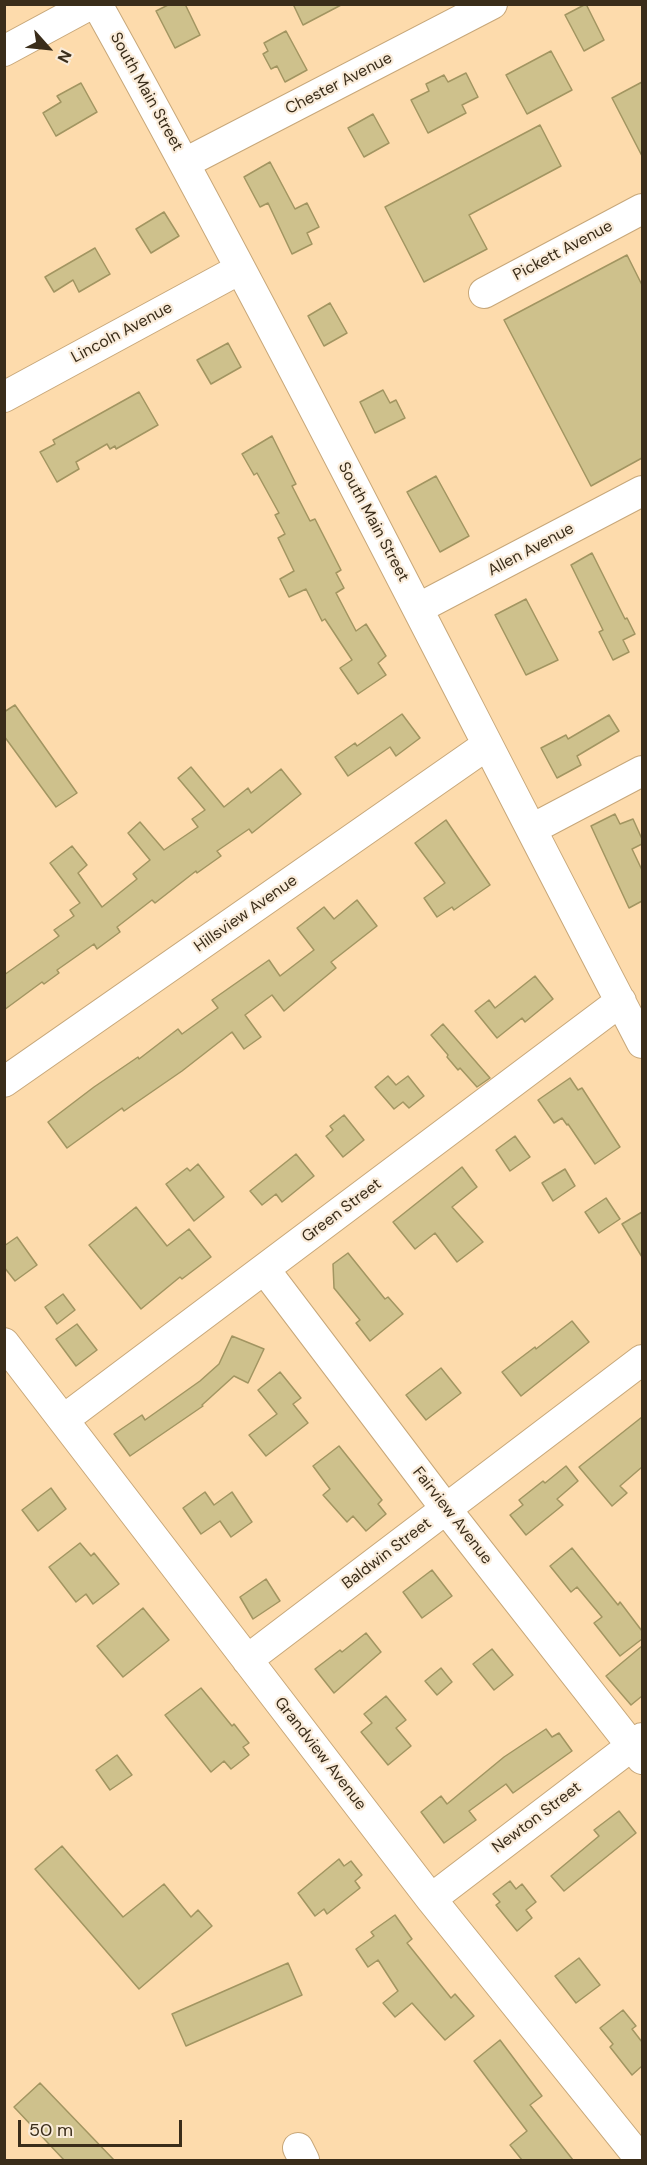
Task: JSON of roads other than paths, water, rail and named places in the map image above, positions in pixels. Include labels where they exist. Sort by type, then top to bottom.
[{"type":"street","points":[[4,51],[91,4]]},
{"type":"street","name":"South Main Street","points":[[97,4],[185,163],[419,608],[487,745],[642,1043]]},
{"type":"street","name":"Chester Avenue","points":[[185,163],[492,4]]},
{"type":"street","name":"Pickett Avenue","points":[[484,293],[642,209]]},
{"type":"street","name":"Lincoln Avenue","points":[[4,397],[240,270]]},
{"type":"street","name":"Allen Avenue","points":[[419,608],[642,491]]},
{"type":"street","name":"Hillsview Avenue","points":[[4,1082],[487,745]]},
{"type":"street","points":[[532,829],[642,771]]},
{"type":"street","name":"Green Street","points":[[63,1420],[621,1001]]},
{"type":"street","name":"Fairview Avenue","points":[[264,1270],[446,1509],[639,1748]]},
{"type":"street","name":"Grandview Avenue","points":[[4,1343],[431,1899],[641,2160]]},
{"type":"street","name":"Baldwin Street","points":[[247,1660],[642,1360]]},
{"type":"street","name":"Newton Street","points":[[431,1899],[639,1748]]}]
